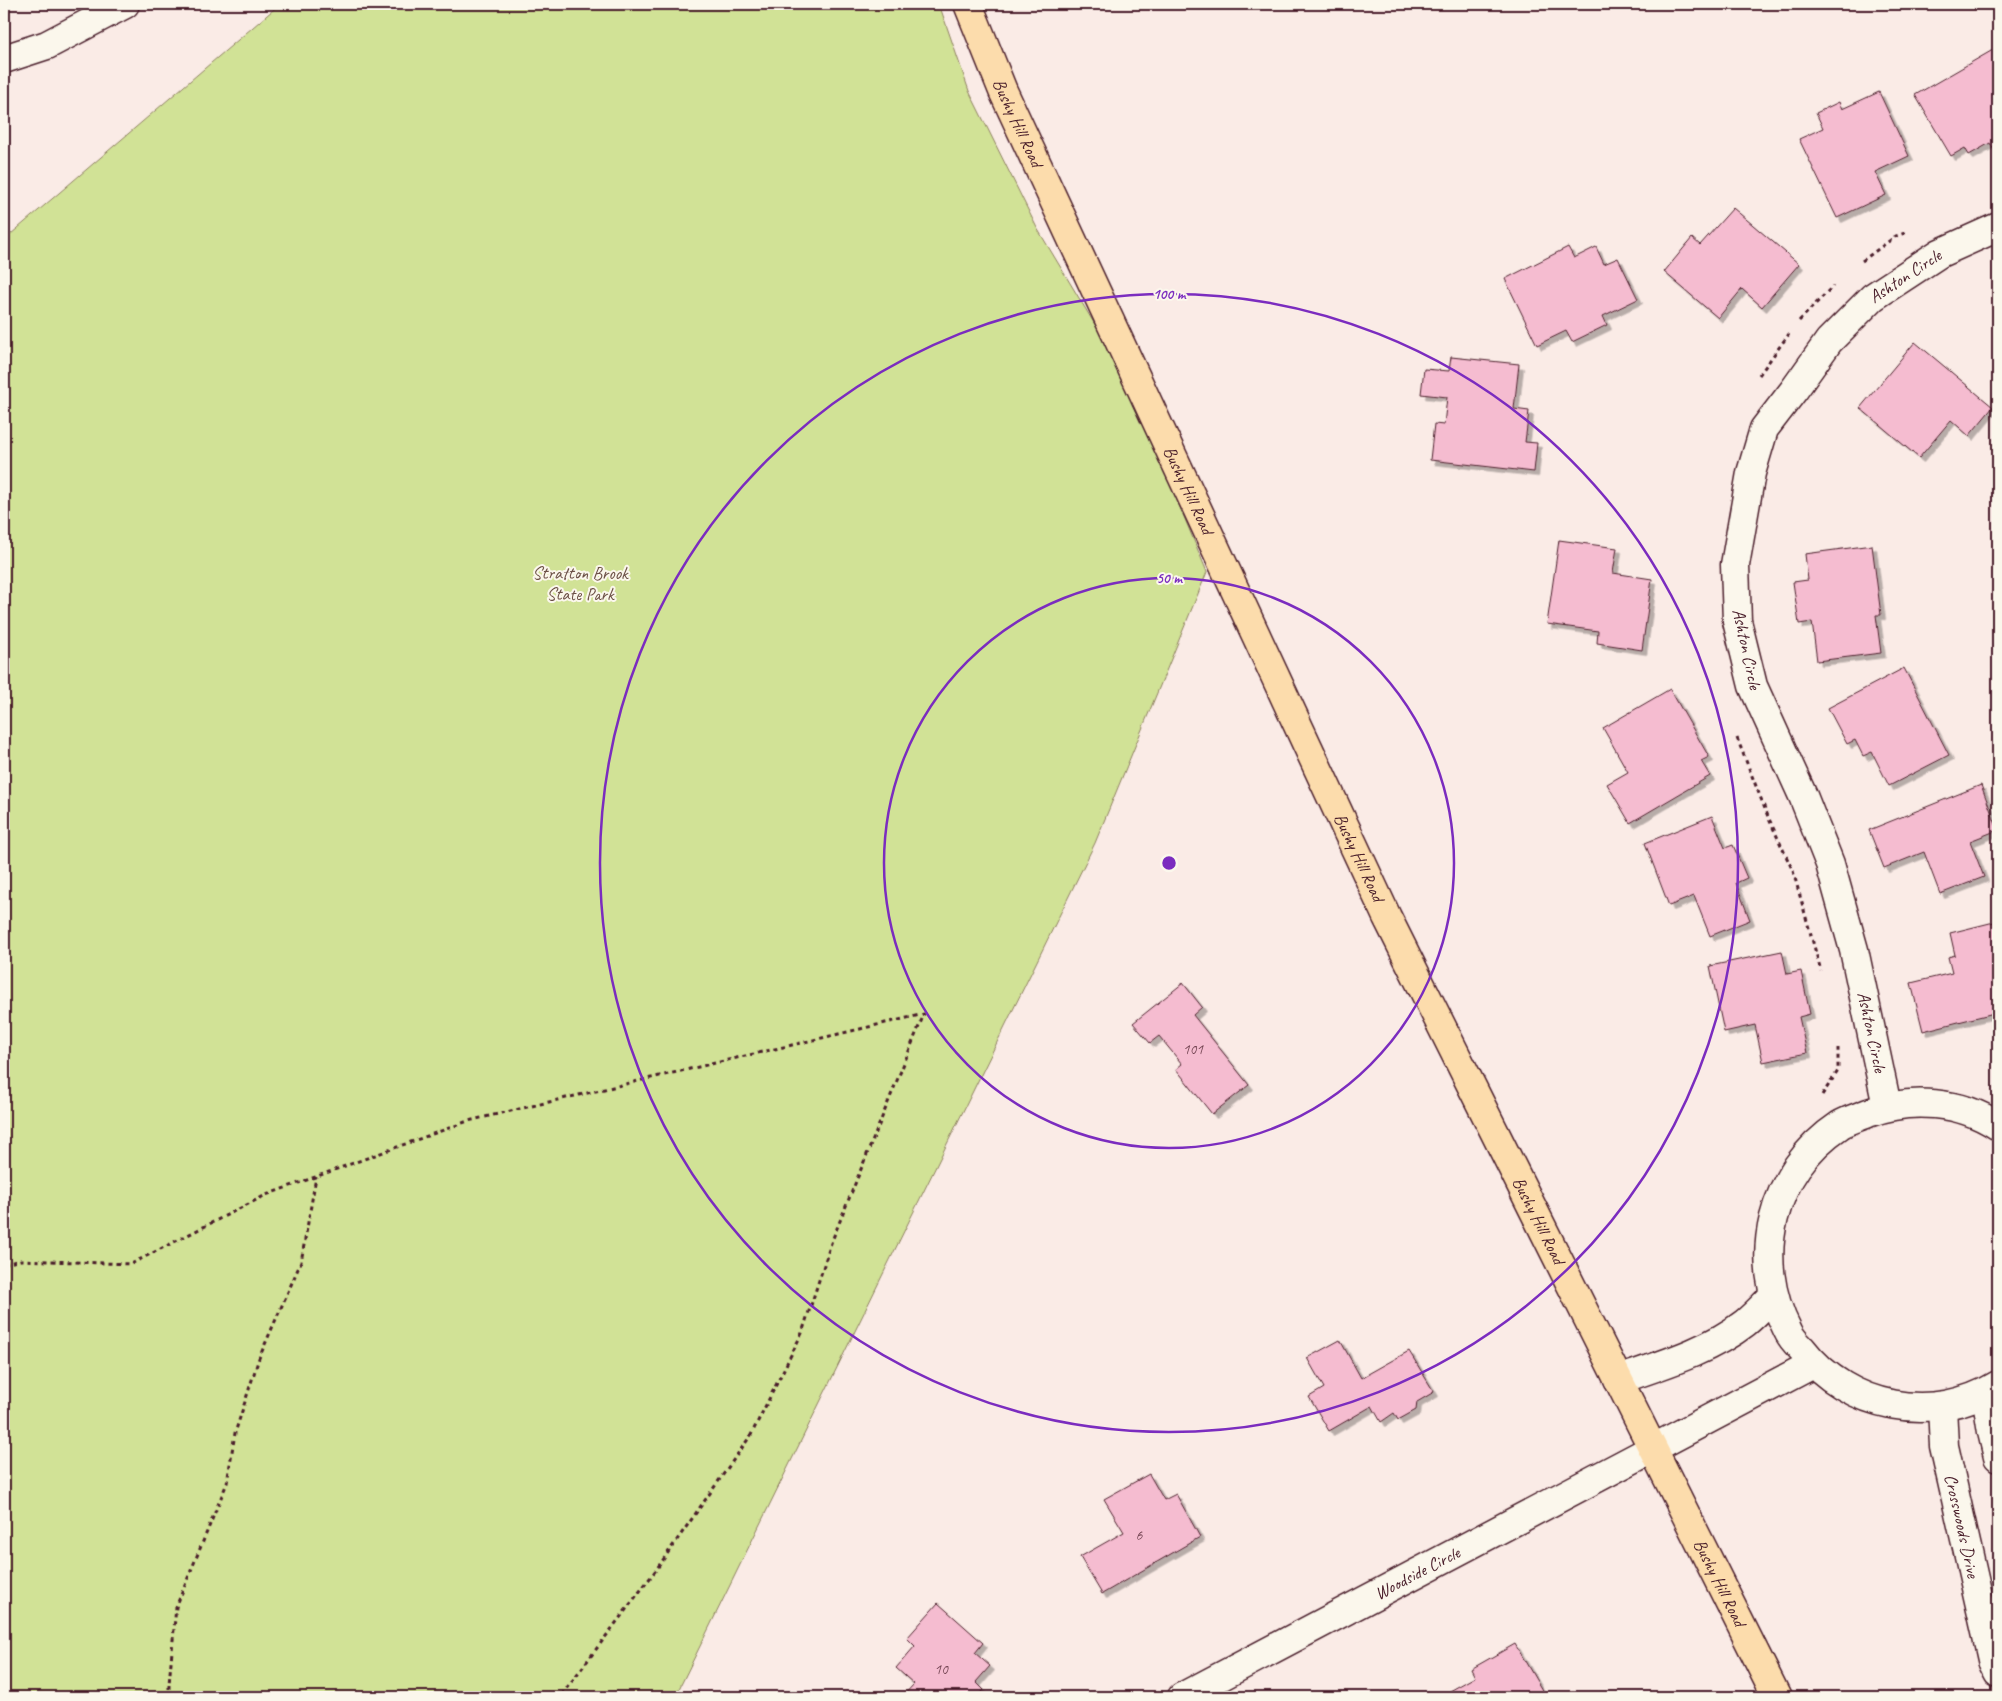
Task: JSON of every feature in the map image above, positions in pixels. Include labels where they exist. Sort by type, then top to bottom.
[{"type":"main road","name":"Bushy Hill Road","points":[[968,4],[1003,91],[1388,917],[1777,1697]]},
{"type":"street","points":[[4,59],[47,45],[125,4]]},
{"type":"street","name":"Ashton Circle","points":[[1887,1106],[1854,950],[1830,864],[1803,796],[1752,686],[1737,621],[1735,564],[1751,473],[1764,429],[1829,341],[1873,297],[1940,253],[1998,227]]},
{"type":"street","points":[[1998,1126],[1983,1116],[1936,1103],[1887,1106],[1841,1124],[1804,1157],[1779,1199],[1768,1248],[1774,1296],[1789,1333],[1813,1364],[1841,1385],[1872,1400],[1907,1408],[1942,1407],[1992,1389],[1992,1432],[1998,1457]]},
{"type":"street","points":[[1618,1380],[1678,1358],[1717,1340],[1744,1323],[1774,1296]]},
{"type":"street","points":[[1653,1449],[1813,1364]]},
{"type":"street","name":"Crosswoods Drive","points":[[1942,1407],[1944,1446],[1993,1663],[1998,1673]]},
{"type":"street","name":"Woodside Circle","points":[[1182,1697],[1653,1449]]},
{"type":"path","points":[[1858,264],[1896,236],[1914,230]]},
{"type":"path","points":[[1798,322],[1836,282]]},
{"type":"path","points":[[1759,376],[1792,329]]},
{"type":"path","points":[[1735,732],[1769,819],[1793,871],[1823,976]]},
{"type":"path","points":[[4,1264],[21,1260],[131,1264],[266,1195],[468,1121],[924,1014],[831,1243],[802,1333],[751,1435],[664,1559],[560,1697]]},
{"type":"path","points":[[1817,1101],[1838,1071],[1836,1039]]},
{"type":"path","points":[[169,1697],[176,1607],[227,1483],[235,1433],[259,1358],[301,1262],[316,1177]]},
{"type":"green space","name":"Stratton Brook State Park","points":[[280,4],[939,4],[969,91],[1037,228],[1124,373],[1207,572],[1095,843],[675,1697],[4,1697],[4,240]]},
{"type":"building","points":[[1998,47],[1998,150],[1995,152],[1990,143],[1969,155],[1965,148],[1951,156],[1915,95]]},
{"type":"building","points":[[1879,92],[1909,156],[1875,172],[1886,195],[1837,218],[1799,139],[1823,128],[1816,113],[1839,102],[1842,109]]},
{"type":"building","points":[[1733,208],[1799,264],[1762,307],[1742,289],[1718,318],[1664,272],[1692,238],[1700,245]]},
{"type":"building","points":[[1568,247],[1574,258],[1596,247],[1604,264],[1618,258],[1638,299],[1603,316],[1607,325],[1572,342],[1566,331],[1537,345],[1505,279]]},
{"type":"building","points":[[1915,342],[1993,407],[1969,436],[1951,420],[1919,458],[1860,408]]},
{"type":"building","points":[[1451,357],[1519,364],[1514,409],[1529,411],[1525,442],[1537,443],[1534,472],[1430,460],[1434,424],[1444,425],[1447,397],[1421,394],[1424,369],[1449,371]]},
{"type":"building","points":[[1559,540],[1617,548],[1613,573],[1652,579],[1642,650],[1597,643],[1598,631],[1547,624]]},
{"type":"building","points":[[1872,545],[1881,615],[1876,615],[1881,653],[1817,661],[1812,622],[1799,624],[1793,582],[1808,580],[1805,554]]},
{"type":"building","points":[[1904,668],[1949,755],[1889,786],[1872,752],[1863,756],[1855,740],[1847,744],[1828,708]]},
{"type":"building","points":[[1670,689],[1709,757],[1701,761],[1710,776],[1630,823],[1607,784],[1628,772],[1603,728]]},
{"type":"building","points":[[1981,785],[1998,830],[1970,841],[1984,877],[1940,894],[1924,852],[1884,868],[1869,830]]},
{"type":"building","points":[[1712,816],[1725,848],[1733,845],[1747,878],[1736,883],[1750,920],[1710,936],[1694,896],[1669,906],[1645,843]]},
{"type":"building","points":[[1998,921],[1998,1012],[1923,1031],[1911,983],[1952,973],[1948,957],[1955,955],[1950,933]]},
{"type":"building","points":[[1782,951],[1787,974],[1801,971],[1810,1014],[1799,1017],[1807,1053],[1763,1062],[1755,1025],[1724,1032],[1710,966]]},
{"type":"building","points":[[1183,983],[1202,1007],[1193,1015],[1249,1085],[1212,1114],[1176,1069],[1182,1064],[1159,1036],[1150,1043],[1133,1023]]},
{"type":"building","points":[[1340,1340],[1361,1378],[1409,1351],[1434,1392],[1417,1402],[1416,1410],[1398,1420],[1394,1413],[1381,1422],[1372,1406],[1329,1431],[1309,1397],[1324,1388],[1307,1358]]},
{"type":"building","points":[[1149,1474],[1164,1500],[1176,1494],[1200,1537],[1102,1594],[1080,1557],[1124,1532],[1104,1499]]},
{"type":"building","points":[[938,1603],[983,1643],[975,1653],[990,1666],[976,1682],[984,1690],[977,1697],[902,1697],[914,1684],[896,1668],[915,1646],[907,1638]]},
{"type":"building","points":[[1515,1644],[1546,1697],[1454,1697],[1450,1691],[1475,1677],[1471,1669]]}]
